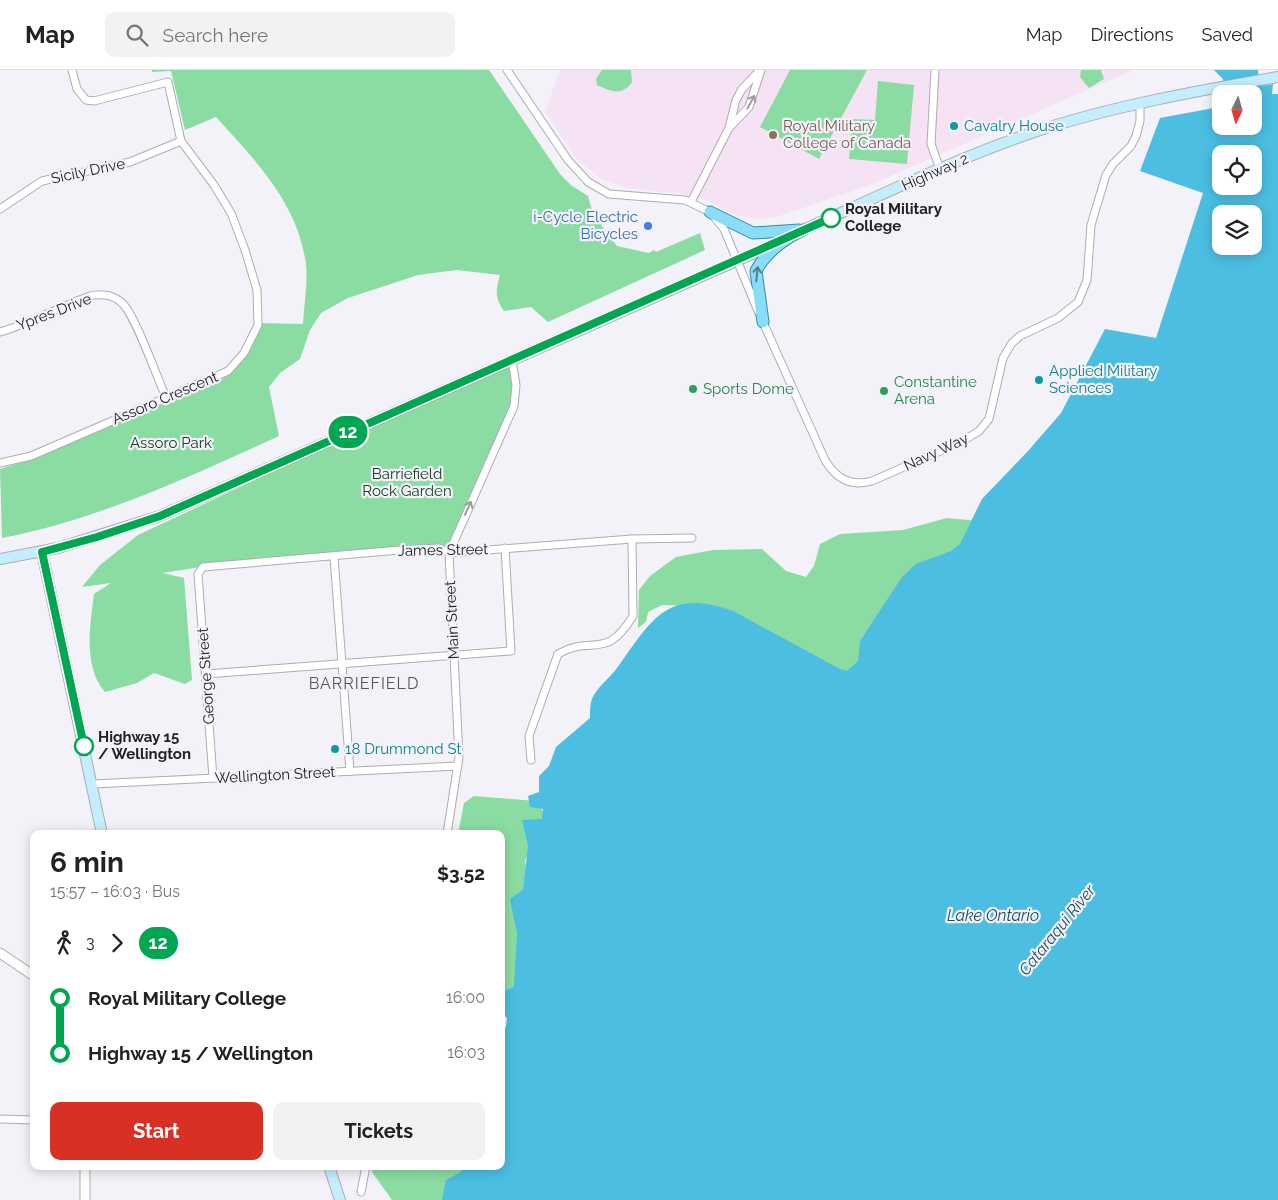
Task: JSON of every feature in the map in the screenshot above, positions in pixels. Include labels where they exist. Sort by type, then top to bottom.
[{"type":"main road","name":"Highway 2","points":[[0,559],[42,552],[97,537],[160,516],[940,169],[1033,133],[1140,103],[1278,77]]},
{"type":"main road","points":[[710,212],[753,233],[803,230]]},
{"type":"main road","points":[[763,322],[756,271],[764,258],[791,236]]},
{"type":"main road","points":[[42,552],[101,830]]},
{"type":"main road","points":[[330,1170],[340,1200]]},
{"type":"street","name":"Assoro Crescent","points":[[0,462],[31,456],[228,371],[244,353],[258,325],[257,290],[245,250],[230,213],[214,185],[181,141],[168,82],[94,100],[86,100],[77,89],[72,70]]},
{"type":"street","points":[[507,70],[568,160],[588,182],[609,194],[677,199],[691,202],[710,212]]},
{"type":"street","points":[[691,202],[729,128],[739,95],[760,70]]},
{"type":"street","points":[[729,128],[749,106],[760,70]]},
{"type":"street","points":[[935,70],[931,144],[940,169]]},
{"type":"street","name":"Navy Way","points":[[710,212],[724,229],[736,261],[831,471],[841,479],[864,483],[963,441],[979,432],[989,420],[1004,358],[1012,343],[1070,310],[1084,292],[1087,280],[1091,225],[1106,175],[1113,164],[1131,146],[1136,136],[1140,121],[1140,103]]},
{"type":"street","name":"Sicily Drive","points":[[0,209],[42,181],[130,162],[181,141]]},
{"type":"street","name":"Ypres Drive","points":[[0,332],[91,296],[110,296],[123,303],[133,319],[166,397]]},
{"type":"street","name":"Main Street","points":[[448,830],[458,766],[449,553],[514,406],[516,385],[512,360]]},
{"type":"street","name":"James Street","points":[[198,574],[203,567],[207,566],[439,548],[449,553],[632,539],[692,538]]},
{"type":"street","points":[[531,760],[529,736],[558,654],[568,648],[600,646],[612,642],[633,616],[632,539]]},
{"type":"street","points":[[206,674],[511,651],[506,548]]},
{"type":"street","points":[[334,556],[350,771]]},
{"type":"street","name":"George Street","points":[[198,574],[214,778]]},
{"type":"street","name":"Wellington Street","points":[[93,784],[458,766]]},
{"type":"street","points":[[0,954],[30,973]]},
{"type":"street","points":[[0,1119],[30,1120]]},
{"type":"street","points":[[85,1170],[85,1200]]},
{"type":"street","points":[[361,1192],[365,1170]]},
{"type":"shaded area","name":"Royal Military College of Canada","points":[[560,70],[1133,70],[870,185],[776,217],[759,219],[738,216],[704,199],[683,194],[628,188],[601,179],[577,159],[545,112]]},
{"type":"green space","name":"Assoro Park","points":[[152,70],[489,70],[560,174],[572,186],[588,196],[593,214],[617,246],[649,253],[654,250],[656,252],[700,233],[705,250],[548,322],[531,307],[504,311],[497,293],[500,275],[457,270],[418,275],[348,298],[321,313],[310,330],[300,359],[280,373],[269,387],[279,436],[212,467],[109,508],[74,520],[2,538],[0,469],[32,459],[223,379],[239,360],[256,323],[303,324],[306,282],[305,258],[300,237],[282,199],[258,165],[216,117],[185,130],[171,71],[152,72]]},
{"type":"green space","points":[[602,70],[631,70],[632,82],[624,90],[620,91],[597,85],[596,79]]},
{"type":"green space","points":[[790,70],[867,70],[819,159],[760,127]]},
{"type":"green space","points":[[1081,70],[1101,70],[1104,79],[1089,88],[1080,77]]},
{"type":"green space","points":[[878,81],[914,85],[907,164],[849,159],[852,119],[875,120]]},
{"type":"green space","name":"Barriefield Rock Garden","points":[[512,360],[517,395],[449,553],[439,548],[207,566],[163,573],[184,578],[192,680],[185,684],[154,673],[137,683],[105,692],[93,670],[90,632],[94,594],[111,583],[82,587],[100,565],[138,535]]},
{"type":"green space","points":[[947,518],[979,521],[864,669],[844,681],[699,606],[662,605],[648,612],[646,622],[638,628],[639,590],[650,576],[676,557],[713,550],[762,549],[786,571],[806,577],[814,566],[820,544],[840,534],[903,530]]},
{"type":"green space","points":[[474,796],[536,801],[554,828],[525,860],[530,901],[517,930],[518,949],[525,971],[505,1018],[505,830],[459,830],[464,803]]},
{"type":"green space","points":[[505,1031],[508,1043],[512,1102],[505,1110]]},
{"type":"green space","points":[[372,1170],[475,1170],[454,1200],[392,1200]]},
{"type":"water","name":"Lake Ontario","points":[[1214,70],[1258,70],[1259,85],[1224,85],[1223,79]]},
{"type":"water","name":"Lake Ontario","points":[[1273,84],[1272,94],[1278,94],[1278,1200],[442,1200],[446,1180],[462,1170],[505,1170],[505,1028],[507,1018],[505,1015],[505,991],[514,987],[517,933],[510,899],[523,890],[528,846],[522,820],[542,819],[543,809],[530,807],[528,796],[539,792],[539,776],[549,766],[556,747],[590,718],[591,703],[594,695],[614,672],[640,635],[663,613],[676,606],[692,603],[733,611],[840,669],[847,671],[858,661],[860,641],[902,577],[916,564],[951,551],[960,544],[982,499],[1061,413],[1105,329],[1156,338],[1203,193],[1140,171],[1160,118],[1212,108],[1212,135],[1262,135],[1262,86]]},
{"type":"bus line","name":"12","points":[[84,746],[42,552],[127,528],[160,516],[831,218]]},
{"type":"place","name":"Cavalry House","points":[[954,126]]},
{"type":"place","name":"Royal Military College of Canada","points":[[773,135]]},
{"type":"place","name":"Royal Military College","points":[[831,218]]},
{"type":"place","name":"i-Cycle Electric Bicycles","points":[[648,226]]},
{"type":"place","name":"Applied Military Sciences","points":[[1039,380]]},
{"type":"place","name":"Sports Dome","points":[[693,389]]},
{"type":"place","name":"Constantine Arena","points":[[884,391]]},
{"type":"place","name":"Highway 15 / Wellington","points":[[84,746]]},
{"type":"place","name":"18 Drummond St","points":[[335,749]]},
{"type":"district","name":"BARRIEFIELD","points":[[364,683]]},
{"type":"water label","name":"Cataraqui River","points":[[1057,930]]}]
